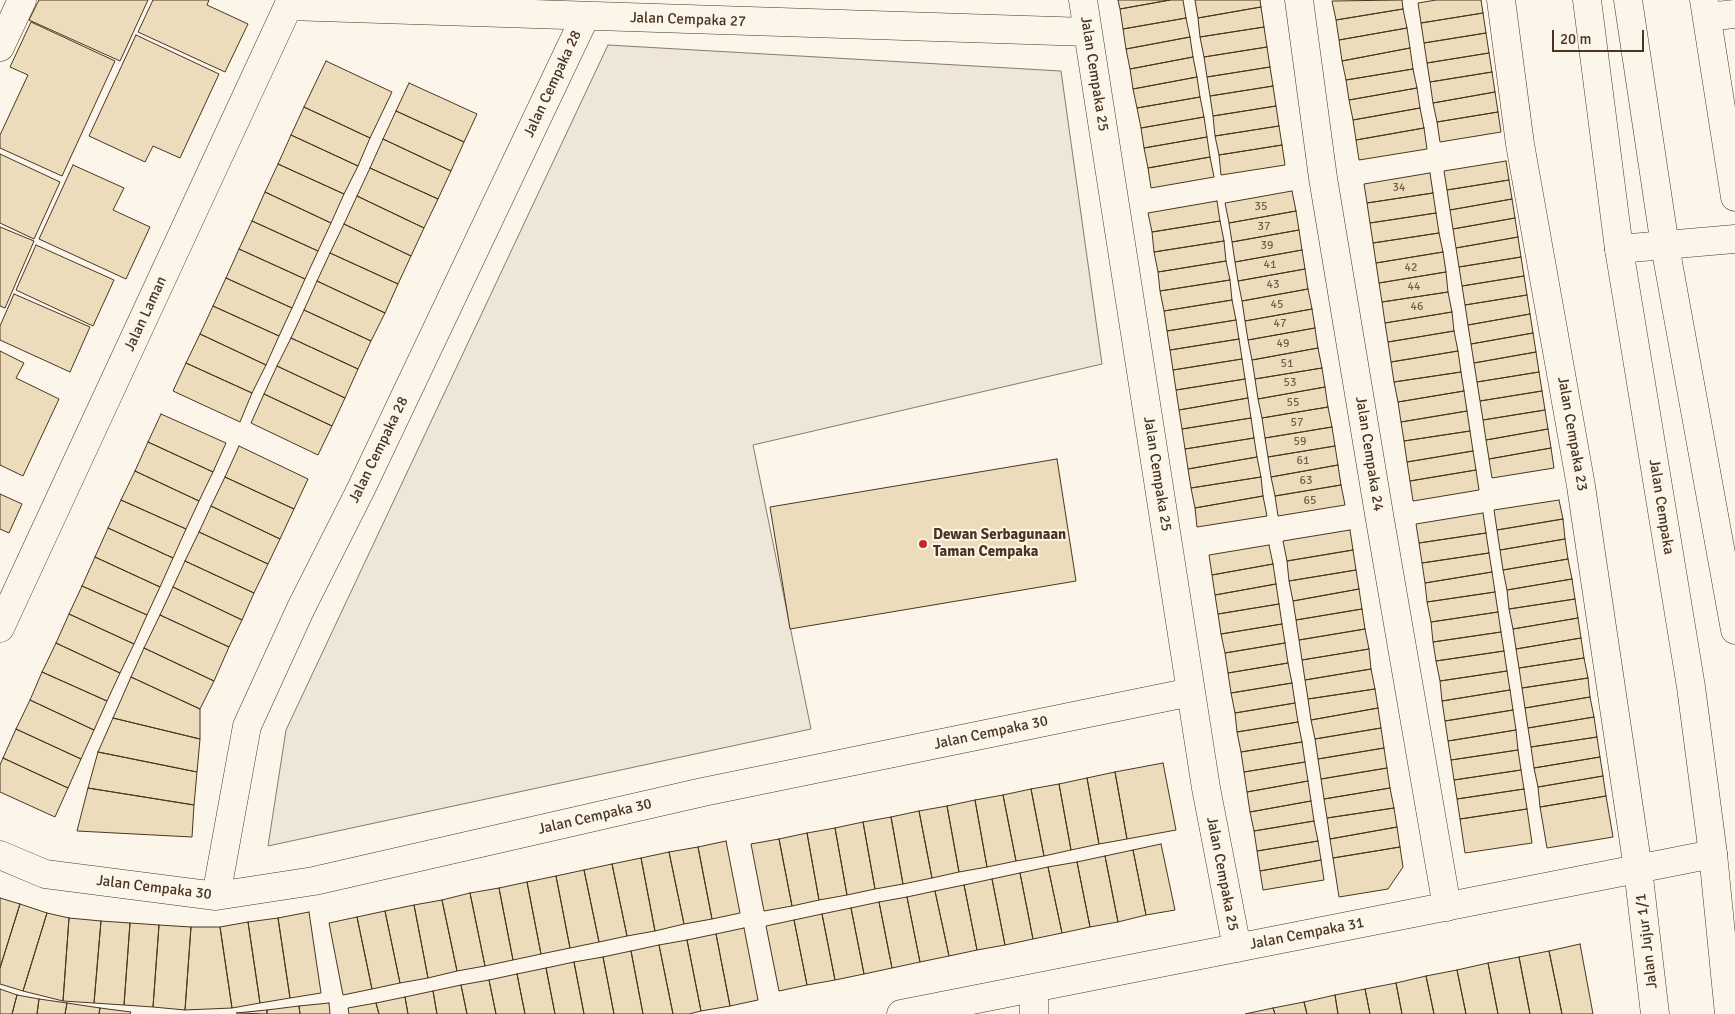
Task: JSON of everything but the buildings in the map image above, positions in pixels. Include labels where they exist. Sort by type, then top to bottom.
[{"type":"street","points":[[0,47],[22,0]]},
{"type":"street","name":"Jalan Cempaka 25","points":[[1083,0],[1206,788],[1237,948]]},
{"type":"street","name":"Jalan Cempaka 24","points":[[1299,0],[1323,178],[1447,906]]},
{"type":"street","name":"Jalan Cempaka 23","points":[[1501,0],[1520,144],[1581,486],[1638,868]]},
{"type":"street","name":"Jalan Cempaka","points":[[1587,0],[1619,249],[1691,687],[1712,854],[1729,1014]]},
{"type":"street","points":[[1628,0],[1665,246],[1735,630]]},
{"type":"street","name":"Jalan Cempaka 27","points":[[290,3],[585,17],[1088,32]]},
{"type":"street","name":"Jalan Laman","points":[[0,628],[290,3]]},
{"type":"street","points":[[1735,14],[1706,8],[1735,197]]},
{"type":"street","name":"Jalan Cempaka 28","points":[[216,896],[248,726],[301,608],[361,489],[585,17]]},
{"type":"street","points":[[1619,249],[1735,239]]},
{"type":"street","name":"Jalan Cempaka 30","points":[[0,855],[45,874],[216,896],[314,881],[702,792],[1191,692]]},
{"type":"street","name":"Jalan Cempaka 31","points":[[901,1014],[1034,1001],[1237,948],[1712,854]]},
{"type":"street","name":"Jalan Jujur 1/1","points":[[1638,868],[1655,1014]]},
{"type":"shaded area","points":[[608,45],[1061,71],[1102,364],[753,445],[811,729],[268,846],[286,730]]},
{"type":"place","name":"Dewan Serbagunaan Taman Cempaka","points":[[923,544]]}]
